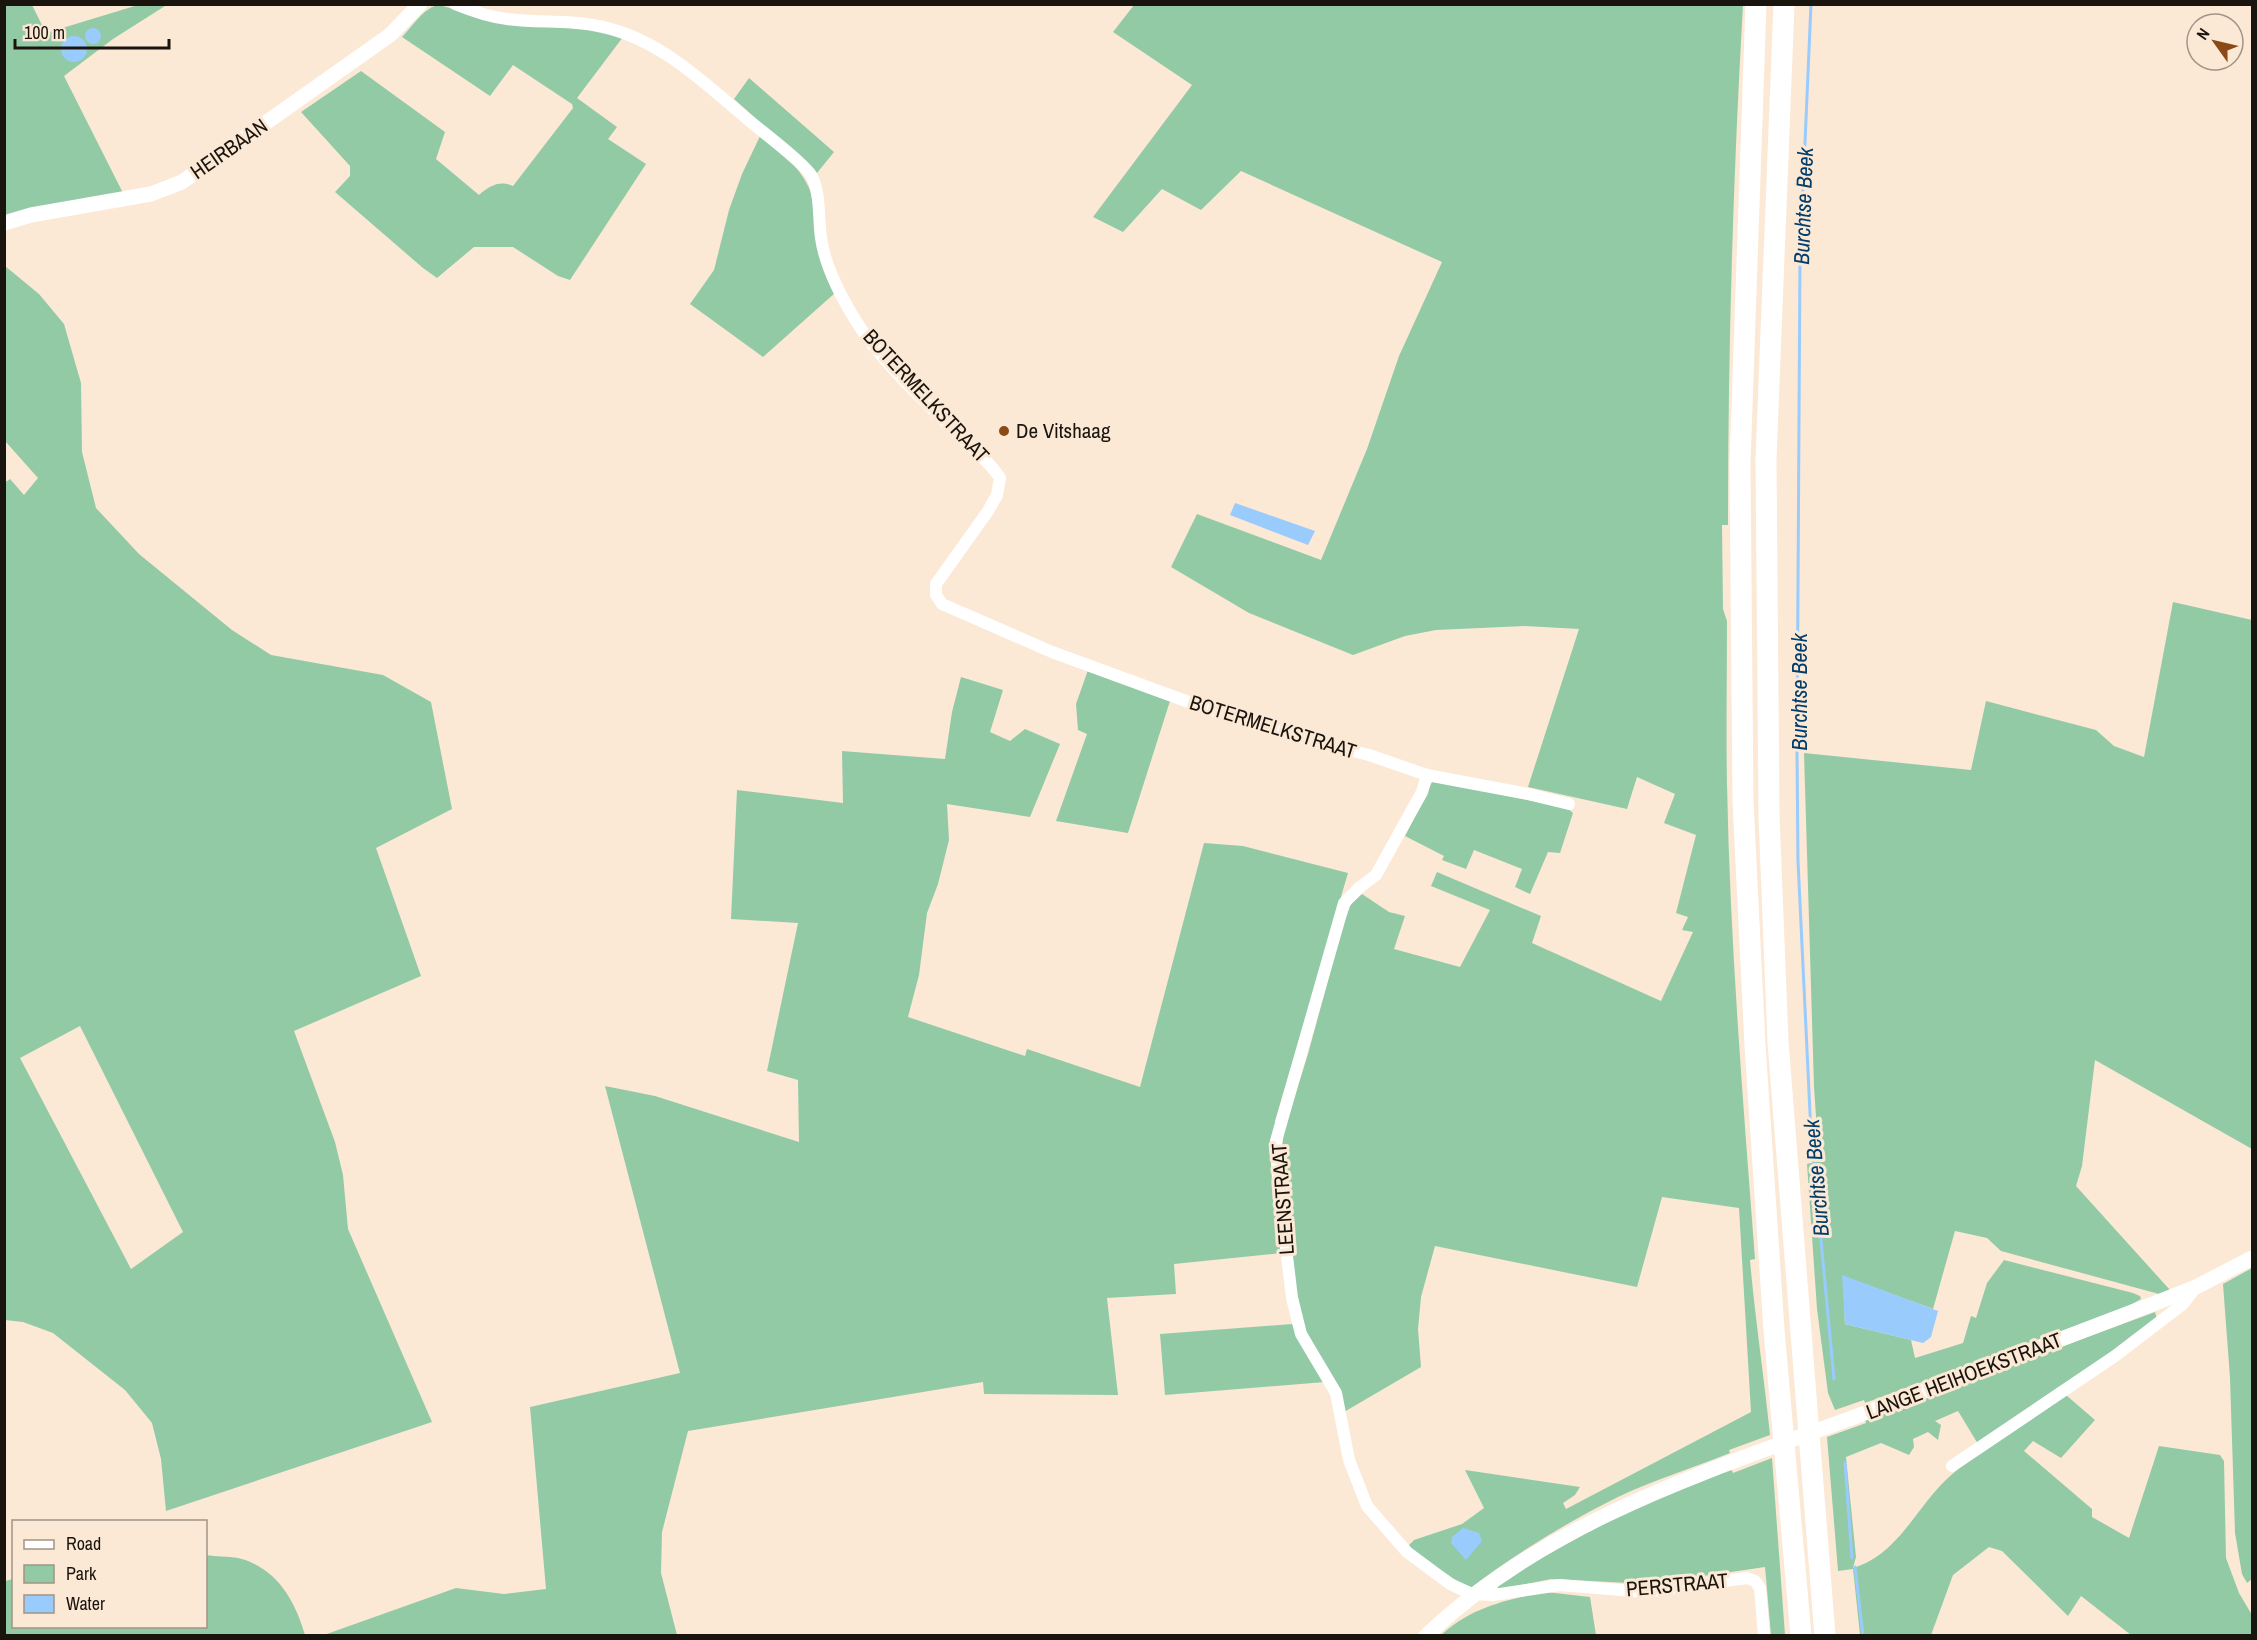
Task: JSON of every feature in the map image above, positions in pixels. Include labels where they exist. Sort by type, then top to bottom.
[{"type":"highway","points":[[1756,4],[1740,464],[1743,801],[1755,1045],[1774,1330],[1801,1635]]},
{"type":"highway","points":[[1784,4],[1766,459],[1769,816],[1778,1042],[1825,1635]]},
{"type":"street","name":"HEIRBAAN","points":[[4,223],[32,215],[151,194],[182,182],[390,34],[420,4]]},
{"type":"street","name":"BOTERMELKSTRAAT","points":[[454,4],[483,15],[507,19],[594,25],[638,39],[690,70],[810,174],[818,200],[821,240],[828,265],[856,322],[899,373],[991,465],[1000,478],[997,495],[936,584],[936,595],[942,604],[1052,652],[1205,708],[1308,740],[1369,755],[1428,775],[1517,791],[1569,804]]},
{"type":"street","name":"LEENSTRAAT","points":[[1428,775],[1422,792],[1376,875],[1344,903],[1276,1140],[1278,1181],[1292,1298],[1301,1335],[1336,1393],[1349,1460],[1367,1506],[1407,1552],[1450,1584],[1472,1594]]},
{"type":"street","name":"LANGE HEIHOEKSTRAAT","points":[[1472,1594],[1598,1518],[1732,1461],[1870,1412],[2196,1287],[2253,1258]]},
{"type":"street","name":"LANGE HEIHOEKSTRAAT","points":[[1952,1467],[2115,1356],[2183,1304],[2196,1287]]},
{"type":"street","name":"PERSTRAAT","points":[[1472,1594],[1493,1595],[1560,1585],[1645,1592],[1747,1578],[1755,1581],[1760,1588],[1764,1635]]},
{"type":"street","points":[[1426,1635],[1472,1594]]},
{"type":"green space","points":[[5,5],[32,5],[46,33],[138,5],[165,6],[113,39],[64,76],[123,193],[5,217]]},
{"type":"green space","points":[[439,5],[503,23],[570,25],[623,37],[577,98],[617,127],[608,139],[646,164],[570,280],[558,276],[513,247],[474,247],[437,278],[335,192],[350,176],[350,166],[301,112],[361,71],[445,132],[436,159],[479,195],[495,185],[513,186],[573,108],[572,104],[513,65],[490,96],[402,37],[423,13]]},
{"type":"green space","points":[[1134,5],[1743,5],[1732,265],[1728,525],[1722,525],[1723,609],[1727,621],[1727,764],[1731,903],[1755,1259],[1750,1260],[1770,1435],[1729,1450],[1730,1453],[1645,1485],[1598,1507],[1541,1540],[1469,1589],[1407,1547],[1414,1540],[1462,1524],[1484,1508],[1465,1470],[1580,1487],[1575,1495],[1563,1503],[1566,1509],[1751,1412],[1739,1208],[1662,1197],[1637,1287],[1435,1246],[1421,1297],[1418,1329],[1421,1367],[1344,1412],[1306,1332],[1295,1285],[1281,1155],[1284,1131],[1308,1054],[1343,925],[1351,904],[1362,894],[1389,912],[1405,916],[1394,949],[1460,967],[1490,910],[1431,886],[1437,872],[1541,916],[1532,943],[1661,1001],[1693,932],[1682,930],[1688,917],[1676,913],[1696,835],[1664,823],[1675,794],[1637,777],[1627,809],[1528,787],[1579,629],[1525,626],[1436,630],[1405,636],[1353,655],[1249,613],[1171,567],[1197,514],[1321,560],[1367,449],[1399,356],[1442,262],[1241,171],[1201,210],[1162,189],[1123,232],[1093,217],[1192,85],[1113,32]]},
{"type":"green space","points":[[749,78],[834,152],[817,173],[734,99]]},
{"type":"green space","points":[[761,134],[795,166],[806,181],[835,293],[763,357],[690,304],[714,270],[729,210],[742,174]]},
{"type":"green space","points":[[5,266],[39,294],[64,324],[81,383],[82,452],[96,508],[139,554],[232,630],[271,655],[383,675],[431,702],[452,809],[376,848],[421,976],[294,1031],[335,1142],[343,1175],[348,1229],[432,1422],[166,1511],[161,1459],[152,1423],[125,1390],[53,1333],[23,1322],[5,1320],[4,483],[10,479],[24,495],[38,478],[5,441]],"holes":[[[80,1026],[183,1232],[131,1269],[20,1058]]]},
{"type":"green space","points":[[2173,602],[2252,620],[2252,1149],[2095,1060],[2082,1166],[2076,1186],[2170,1290],[2159,1294],[2001,1251],[1987,1238],[1955,1231],[1933,1309],[1843,1276],[1845,1324],[1911,1340],[1915,1358],[1963,1343],[1971,1316],[1976,1318],[1987,1283],[2004,1260],[2133,1293],[2141,1299],[2127,1307],[1865,1403],[1864,1400],[1835,1410],[1828,1393],[1817,1309],[1807,1164],[1819,1161],[1814,1087],[1804,753],[1971,770],[1986,701],[2096,730],[2114,746],[2144,757]]},
{"type":"green space","points":[[1088,670],[1170,701],[1128,833],[1056,821],[1087,734],[1078,730],[1076,704]]},
{"type":"green space","points":[[961,677],[1003,690],[990,732],[1010,741],[1025,729],[1060,744],[1030,817],[947,804],[949,840],[938,884],[927,913],[919,975],[908,1017],[1025,1056],[1027,1049],[1140,1087],[1204,843],[1243,846],[1348,873],[1275,1121],[1282,1253],[1174,1264],[1176,1294],[1107,1298],[1118,1395],[984,1394],[983,1382],[688,1431],[662,1532],[661,1573],[677,1635],[321,1636],[456,1588],[504,1594],[546,1589],[530,1407],[680,1373],[605,1086],[655,1096],[799,1142],[798,1080],[767,1071],[798,923],[731,919],[737,790],[843,803],[842,751],[945,759],[952,712]]},
{"type":"green space","points":[[1432,782],[1567,808],[1573,813],[1560,853],[1548,852],[1530,894],[1515,887],[1522,869],[1474,850],[1466,869],[1442,860],[1444,856],[1405,836]]},
{"type":"green space","points":[[2252,1268],[2252,1579],[2247,1583],[2242,1574],[2235,1533],[2230,1378],[2223,1284]]},
{"type":"green space","points":[[2155,1312],[2157,1319],[2152,1324],[1978,1444],[1958,1411],[1935,1421],[1941,1425],[1938,1440],[1928,1432],[1913,1439],[1914,1447],[1909,1455],[1881,1443],[1846,1457],[1856,1557],[1853,1568],[1869,1562],[1882,1553],[1906,1529],[1937,1489],[1962,1465],[2066,1395],[2095,1420],[2061,1458],[2033,1441],[2024,1451],[2092,1509],[2092,1517],[2129,1538],[2159,1446],[2220,1455],[2224,1461],[2226,1558],[2239,1593],[2252,1615],[2252,1635],[2131,1635],[2081,1596],[2068,1616],[2002,1551],[1989,1547],[1953,1575],[1931,1635],[1860,1635],[1853,1569],[1838,1571],[1827,1437],[1866,1423],[1865,1420]]},
{"type":"green space","points":[[1292,1324],[1308,1357],[1325,1382],[1165,1395],[1160,1334]]},
{"type":"green space","points":[[1772,1458],[1785,1635],[1771,1635],[1765,1567],[1649,1584],[1551,1579],[1501,1589],[1497,1586],[1536,1561],[1617,1516],[1731,1469],[1733,1473]]},
{"type":"green space","points":[[207,1555],[238,1558],[263,1569],[282,1587],[296,1609],[305,1635],[5,1635],[5,1581],[12,1579],[12,1628],[207,1628]]},
{"type":"green space","points":[[1546,1592],[1590,1597],[1596,1635],[1440,1636],[1463,1618],[1489,1606]]},
{"type":"water","points":[[90,28],[96,28],[101,36],[99,42],[90,44],[85,39],[85,33]]},
{"type":"water","points":[[74,36],[83,40],[87,49],[83,58],[74,62],[65,58],[61,49],[65,40]]},
{"type":"water","points":[[1235,503],[1315,531],[1308,545],[1230,515]]},
{"type":"water","points":[[1842,1275],[1938,1311],[1931,1337],[1923,1343],[1845,1324]]},
{"type":"water","points":[[1463,1528],[1479,1533],[1482,1541],[1466,1560],[1451,1543],[1452,1537]]},
{"type":"waterway","name":"Burchtse Beek","points":[[1811,4],[1800,258],[1798,861],[1811,1134],[1834,1379]]},
{"type":"waterway","name":"Burchtse Beek","points":[[1845,1463],[1852,1558]]},
{"type":"waterway","name":"Burchtse Beek","points":[[1855,1567],[1863,1636]]},
{"type":"place","name":"De Vitshaag","points":[[1004,431]]}]
